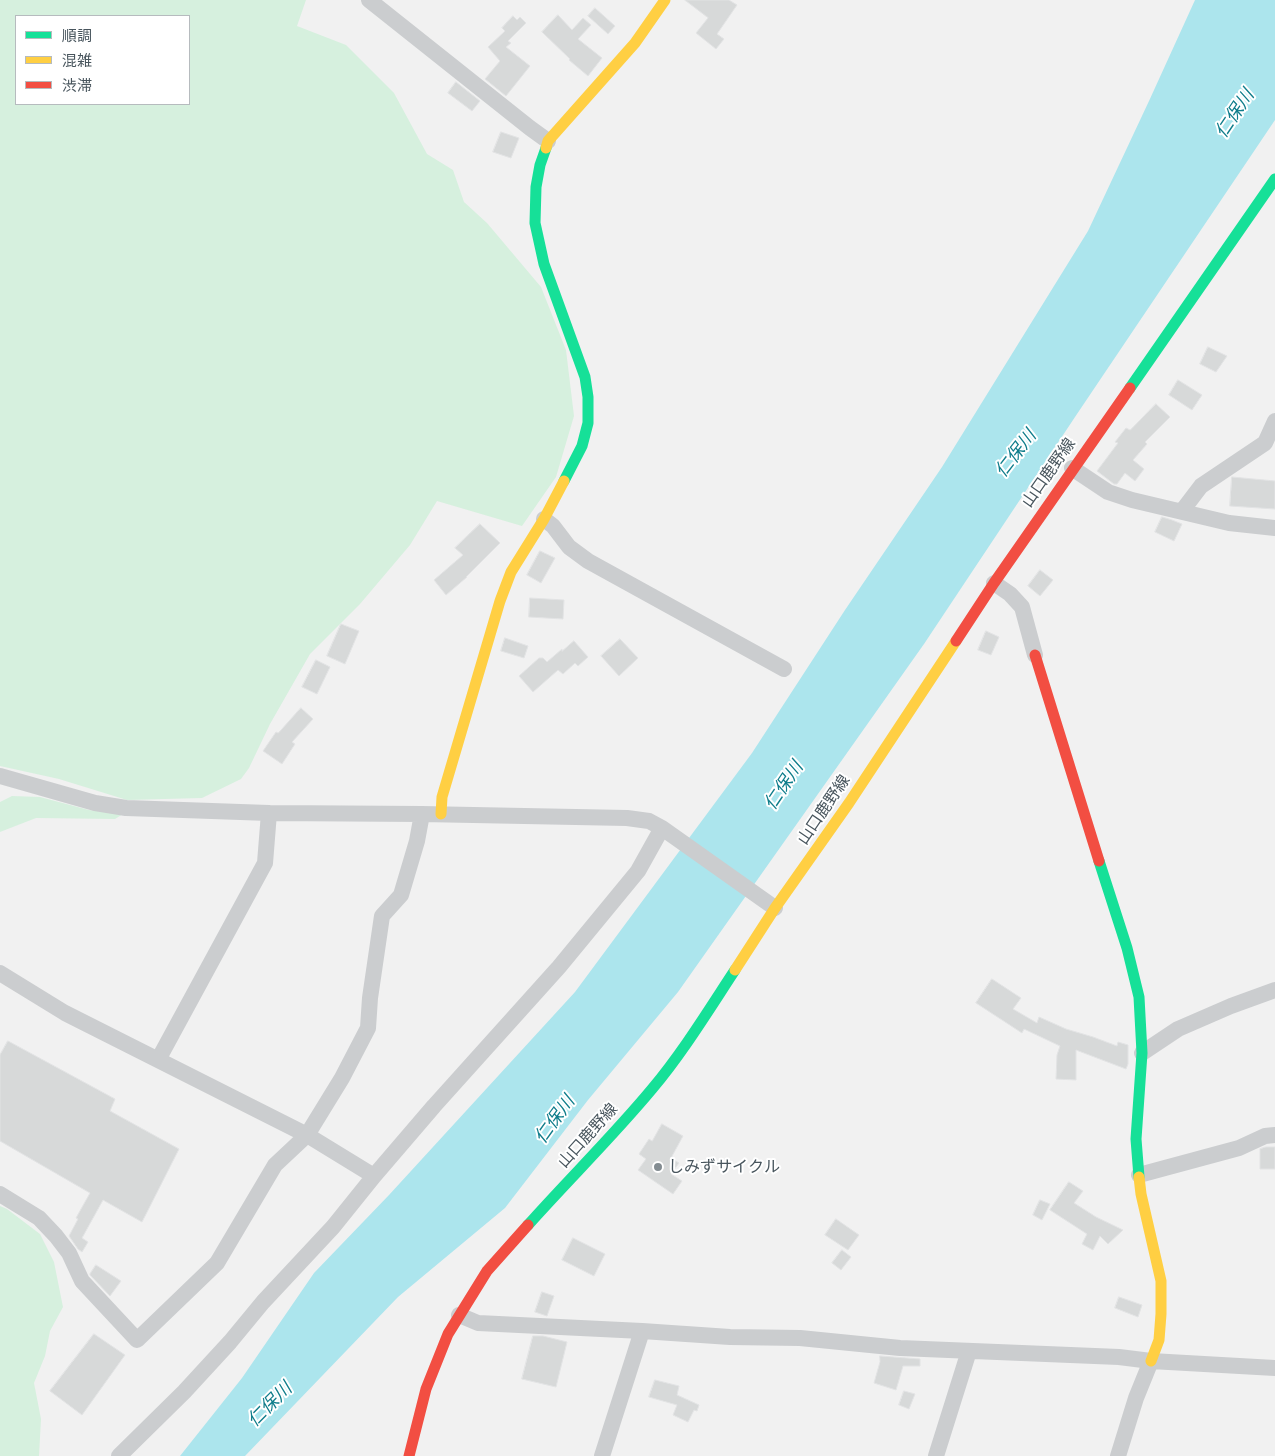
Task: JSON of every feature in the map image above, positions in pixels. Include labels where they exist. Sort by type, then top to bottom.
[{"type":"street","points":[[369,0],[548,141]]},
{"type":"street","points":[[442,814],[442,797],[510,572],[544,519],[582,446],[588,423],[588,397],[584,377],[544,264],[535,224],[536,187],[540,165],[548,141],[635,43],[665,0]]},
{"type":"street","name":"山口鹿野線","points":[[410,1456],[426,1389],[448,1334],[487,1271],[608,1140],[653,1088],[688,1042],[775,908],[849,803],[1072,468],[1275,179]]},
{"type":"street","points":[[1182,511],[1201,486],[1265,443],[1275,421]]},
{"type":"street","points":[[1072,468],[1108,492],[1132,500],[1229,523],[1275,528]]},
{"type":"street","points":[[544,519],[553,526],[570,547],[588,561],[784,669]]},
{"type":"street","points":[[994,583],[1010,594],[1022,607],[1034,655],[1134,973],[1139,997],[1142,1053],[1136,1139],[1141,1194],[1161,1281],[1161,1314],[1159,1340],[1136,1398],[1118,1456]]},
{"type":"street","points":[[0,776],[95,803],[126,808],[268,813],[628,818],[649,821],[665,830],[775,908]]},
{"type":"street","points":[[158,1060],[265,863],[268,813]]},
{"type":"street","points":[[0,1194],[39,1218],[56,1236],[69,1254],[82,1281],[137,1340],[217,1263],[275,1165],[307,1135],[342,1078],[368,1028],[371,988],[382,916],[402,895],[417,841],[422,814]]},
{"type":"street","points":[[119,1456],[184,1392],[230,1342],[263,1302],[333,1227],[434,1106],[559,967],[638,872],[665,830]]},
{"type":"street","points":[[0,973],[65,1013],[307,1135],[374,1176]]},
{"type":"street","points":[[1142,1053],[1178,1030],[1231,1006],[1275,990]]},
{"type":"street","points":[[1139,1175],[1239,1148],[1265,1136],[1275,1135]]},
{"type":"street","points":[[459,1315],[478,1323],[730,1337],[800,1338],[900,1348],[1119,1357],[1151,1361],[1275,1368]]},
{"type":"street","points":[[602,1456],[642,1331]]},
{"type":"street","points":[[936,1456],[969,1352]]},
{"type":"green space","points":[[0,0],[306,0],[297,26],[346,45],[394,93],[427,154],[453,170],[464,202],[487,223],[541,287],[566,350],[574,416],[556,477],[522,526],[437,501],[410,545],[360,604],[310,654],[270,724],[249,768],[241,779],[202,798],[127,800],[59,779],[0,766]]},
{"type":"green space","points":[[12,796],[40,797],[89,810],[123,814],[115,819],[36,818],[0,832],[0,802]]},
{"type":"green space","points":[[0,1206],[7,1209],[40,1234],[54,1262],[63,1307],[50,1331],[45,1356],[34,1383],[41,1419],[39,1456],[0,1456]]},
{"type":"water","name":"仁保川","points":[[1195,0],[1275,0],[1275,120],[924,644],[678,992],[588,1100],[505,1208],[398,1297],[245,1456],[180,1456],[242,1378],[314,1273],[389,1195],[575,992],[752,753],[845,610],[942,467],[1088,231]]},
{"type":"building","points":[[685,0],[729,0],[737,5],[717,34],[724,39],[716,49],[696,33],[708,18]]},
{"type":"building","points":[[595,8],[615,26],[608,34],[588,16]]},
{"type":"building","points":[[558,15],[572,30],[583,18],[591,25],[578,39],[602,58],[588,76],[569,60],[542,32]]},
{"type":"building","points":[[513,16],[517,20],[520,17],[526,23],[508,41],[511,43],[506,47],[530,66],[506,96],[485,79],[500,61],[488,47],[505,31],[502,28]]},
{"type":"building","points":[[456,82],[480,101],[472,111],[448,93]]},
{"type":"building","points":[[501,132],[519,138],[511,158],[493,152]]},
{"type":"building","points":[[1208,347],[1227,356],[1216,372],[1200,364]]},
{"type":"building","points":[[1178,380],[1202,395],[1192,410],[1169,395]]},
{"type":"building","points":[[1156,404],[1170,417],[1145,442],[1147,444],[1133,460],[1144,469],[1135,481],[1125,473],[1117,484],[1114,484],[1097,471],[1118,443],[1115,442],[1126,428],[1130,430]]},
{"type":"building","points":[[1232,477],[1275,481],[1275,509],[1230,506]]},
{"type":"building","points":[[1162,517],[1182,524],[1174,541],[1155,532]]},
{"type":"building","points":[[480,524],[500,543],[467,577],[446,595],[434,580],[463,555],[455,548]]},
{"type":"building","points":[[540,551],[555,558],[541,583],[527,575]]},
{"type":"building","points":[[1040,570],[1053,580],[1040,596],[1028,586]]},
{"type":"building","points":[[530,598],[564,600],[563,619],[529,617]]},
{"type":"building","points":[[341,624],[359,631],[345,664],[327,656]]},
{"type":"building","points":[[986,631],[999,637],[991,655],[978,650]]},
{"type":"building","points":[[505,638],[528,646],[524,658],[501,651]]},
{"type":"building","points":[[620,639],[638,658],[619,676],[601,656]]},
{"type":"building","points":[[574,641],[588,657],[578,666],[575,663],[563,674],[558,670],[533,692],[519,676],[539,658],[543,658],[547,662]]},
{"type":"building","points":[[316,660],[330,667],[317,694],[302,687]]},
{"type":"building","points":[[301,708],[313,719],[292,742],[295,744],[282,764],[263,751],[276,732],[278,733]]},
{"type":"building","points":[[992,979],[1021,998],[1013,1009],[1037,1023],[1039,1017],[1066,1029],[1117,1046],[1118,1042],[1128,1045],[1128,1064],[1126,1069],[1076,1050],[1076,1080],[1056,1079],[1057,1055],[1060,1046],[1024,1029],[1022,1033],[976,1003]]},
{"type":"building","points":[[8,1041],[115,1099],[110,1111],[179,1149],[142,1222],[103,1200],[82,1238],[88,1242],[82,1252],[78,1249],[69,1236],[78,1219],[76,1218],[90,1193],[0,1141],[0,1055]]},
{"type":"building","name":"しみずサイクル","points":[[662,1124],[683,1136],[671,1158],[679,1163],[671,1174],[682,1181],[673,1194],[638,1170],[646,1159],[639,1154],[649,1139],[652,1141]]},
{"type":"building","points":[[1275,1147],[1275,1169],[1260,1169],[1260,1149]]},
{"type":"building","points":[[1069,1182],[1083,1191],[1074,1203],[1096,1217],[1123,1230],[1108,1244],[1100,1236],[1093,1250],[1082,1244],[1087,1234],[1050,1210]]},
{"type":"building","points":[[1040,1200],[1050,1204],[1042,1220],[1033,1215]]},
{"type":"building","points":[[836,1219],[859,1235],[848,1250],[825,1235]]},
{"type":"building","points":[[573,1238],[605,1254],[594,1276],[562,1260]]},
{"type":"building","points":[[842,1250],[851,1257],[841,1270],[832,1263]]},
{"type":"building","points":[[96,1265],[121,1281],[110,1296],[90,1275]]},
{"type":"building","points":[[542,1292],[554,1296],[547,1316],[535,1312]]},
{"type":"building","points":[[1119,1297],[1142,1305],[1138,1317],[1115,1308]]},
{"type":"building","points":[[94,1334],[125,1355],[82,1415],[50,1391]]},
{"type":"building","points":[[533,1336],[543,1336],[567,1342],[556,1387],[522,1379]]},
{"type":"building","points":[[880,1356],[920,1359],[920,1366],[903,1366],[896,1390],[874,1383]]},
{"type":"building","points":[[655,1380],[679,1386],[677,1395],[699,1405],[697,1411],[694,1410],[688,1422],[673,1415],[677,1405],[649,1397]]},
{"type":"building","points":[[904,1391],[915,1394],[909,1409],[899,1405]]},
{"type":"traffic: fast","points":[[546,148],[540,165],[536,187],[535,223],[544,264],[585,377],[588,397],[588,423],[582,446],[564,481]]},
{"type":"traffic: fast","points":[[1130,388],[1275,179]]},
{"type":"traffic: fast","points":[[1099,861],[1127,948],[1139,997],[1142,1053],[1136,1139],[1139,1177]]},
{"type":"traffic: fast","points":[[528,1225],[652,1089],[685,1046],[735,970]]},
{"type":"traffic: slow","points":[[546,148],[548,141],[635,43],[665,0]]},
{"type":"traffic: slow","points":[[441,814],[442,797],[500,601],[511,572],[544,519],[564,481]]},
{"type":"traffic: slow","points":[[735,970],[775,908],[849,803],[956,641]]},
{"type":"traffic: slow","points":[[1139,1177],[1141,1194],[1161,1281],[1159,1340],[1151,1361]]},
{"type":"traffic: jam","points":[[956,641],[994,583],[1130,388]]},
{"type":"traffic: jam","points":[[1035,655],[1099,861]]},
{"type":"traffic: jam","points":[[409,1456],[426,1389],[448,1334],[487,1271],[528,1225]]},
{"type":"place","name":"しみずサイクル","points":[[658,1167]]}]
